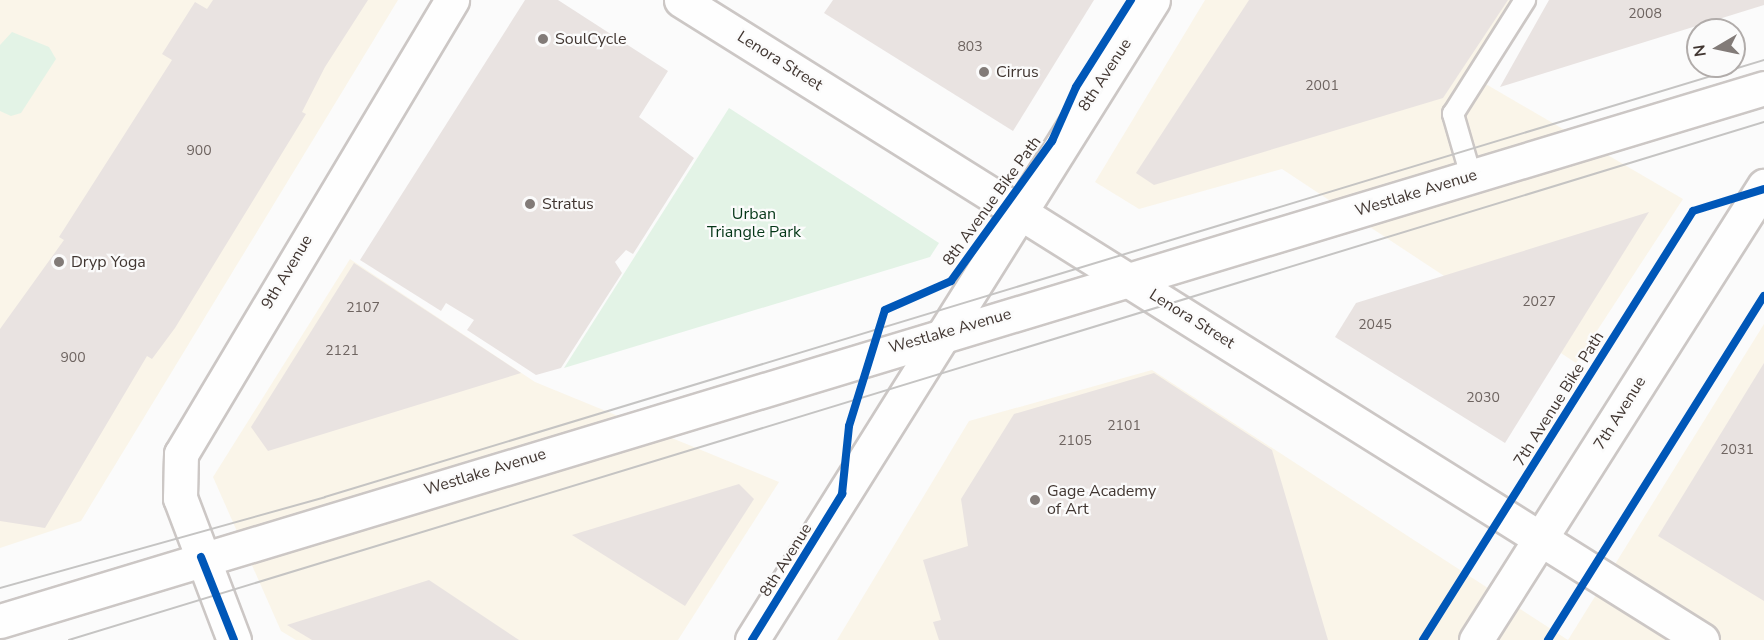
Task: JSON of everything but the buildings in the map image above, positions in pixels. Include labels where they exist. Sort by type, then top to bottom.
[{"type":"main road","name":"9th Avenue","points":[[234,640],[180,498],[181,453],[452,0]]},
{"type":"main road","name":"Lenora Street","points":[[681,0],[1130,279],[1702,640]]},
{"type":"main road","name":"8th Avenue","points":[[752,640],[941,333],[1153,0]]},
{"type":"main road","name":"Westlake Avenue","points":[[0,621],[201,557],[941,333],[1130,279],[1764,88]]},
{"type":"main road","name":"7th Avenue","points":[[1476,640],[1764,186]]},
{"type":"lane","points":[[1471,176],[1453,114],[1525,0]]},
{"type":"shaded area","points":[[0,0],[398,0],[81,521],[0,548]]},
{"type":"shaded area","points":[[1205,0],[1535,0],[1484,83],[1683,199],[1576,363],[1282,169],[1139,209],[1095,182]]},
{"type":"shaded area","points":[[350,259],[535,382],[779,482],[678,640],[296,640],[281,631],[213,477]]},
{"type":"shaded area","points":[[1764,324],[1764,640],[1568,640]]},
{"type":"shaded area","points":[[1152,370],[1568,640],[837,640],[969,421]]},
{"type":"green space","points":[[12,32],[49,47],[56,59],[21,113],[11,116],[0,111],[0,45]]},
{"type":"green space","name":"Urban Triangle Park","points":[[729,108],[939,243],[930,257],[564,368]]},
{"type":"tram line","points":[[0,588],[325,497],[1764,60]]},
{"type":"tram line","points":[[69,640],[1764,122]]},
{"type":"cycle path","name":"8th Avenue Bike Path","points":[[752,640],[842,494],[849,426],[885,310],[951,281],[1052,141],[1076,87],[1131,0]]},
{"type":"cycle path","name":"7th Avenue Bike Path","points":[[1423,640],[1693,211],[1764,189]]},
{"type":"cycle path","points":[[1548,640],[1764,296]]},
{"type":"cycle path","points":[[201,557],[234,640]]},
{"type":"place","name":"SoulCycle","points":[[543,39]]},
{"type":"place","name":"Cirrus","points":[[984,72]]},
{"type":"place","name":"Stratus","points":[[530,204]]},
{"type":"place","name":"Dryp Yoga","points":[[59,262]]},
{"type":"place","name":"Gage Academy of Art","points":[[1035,500]]}]
